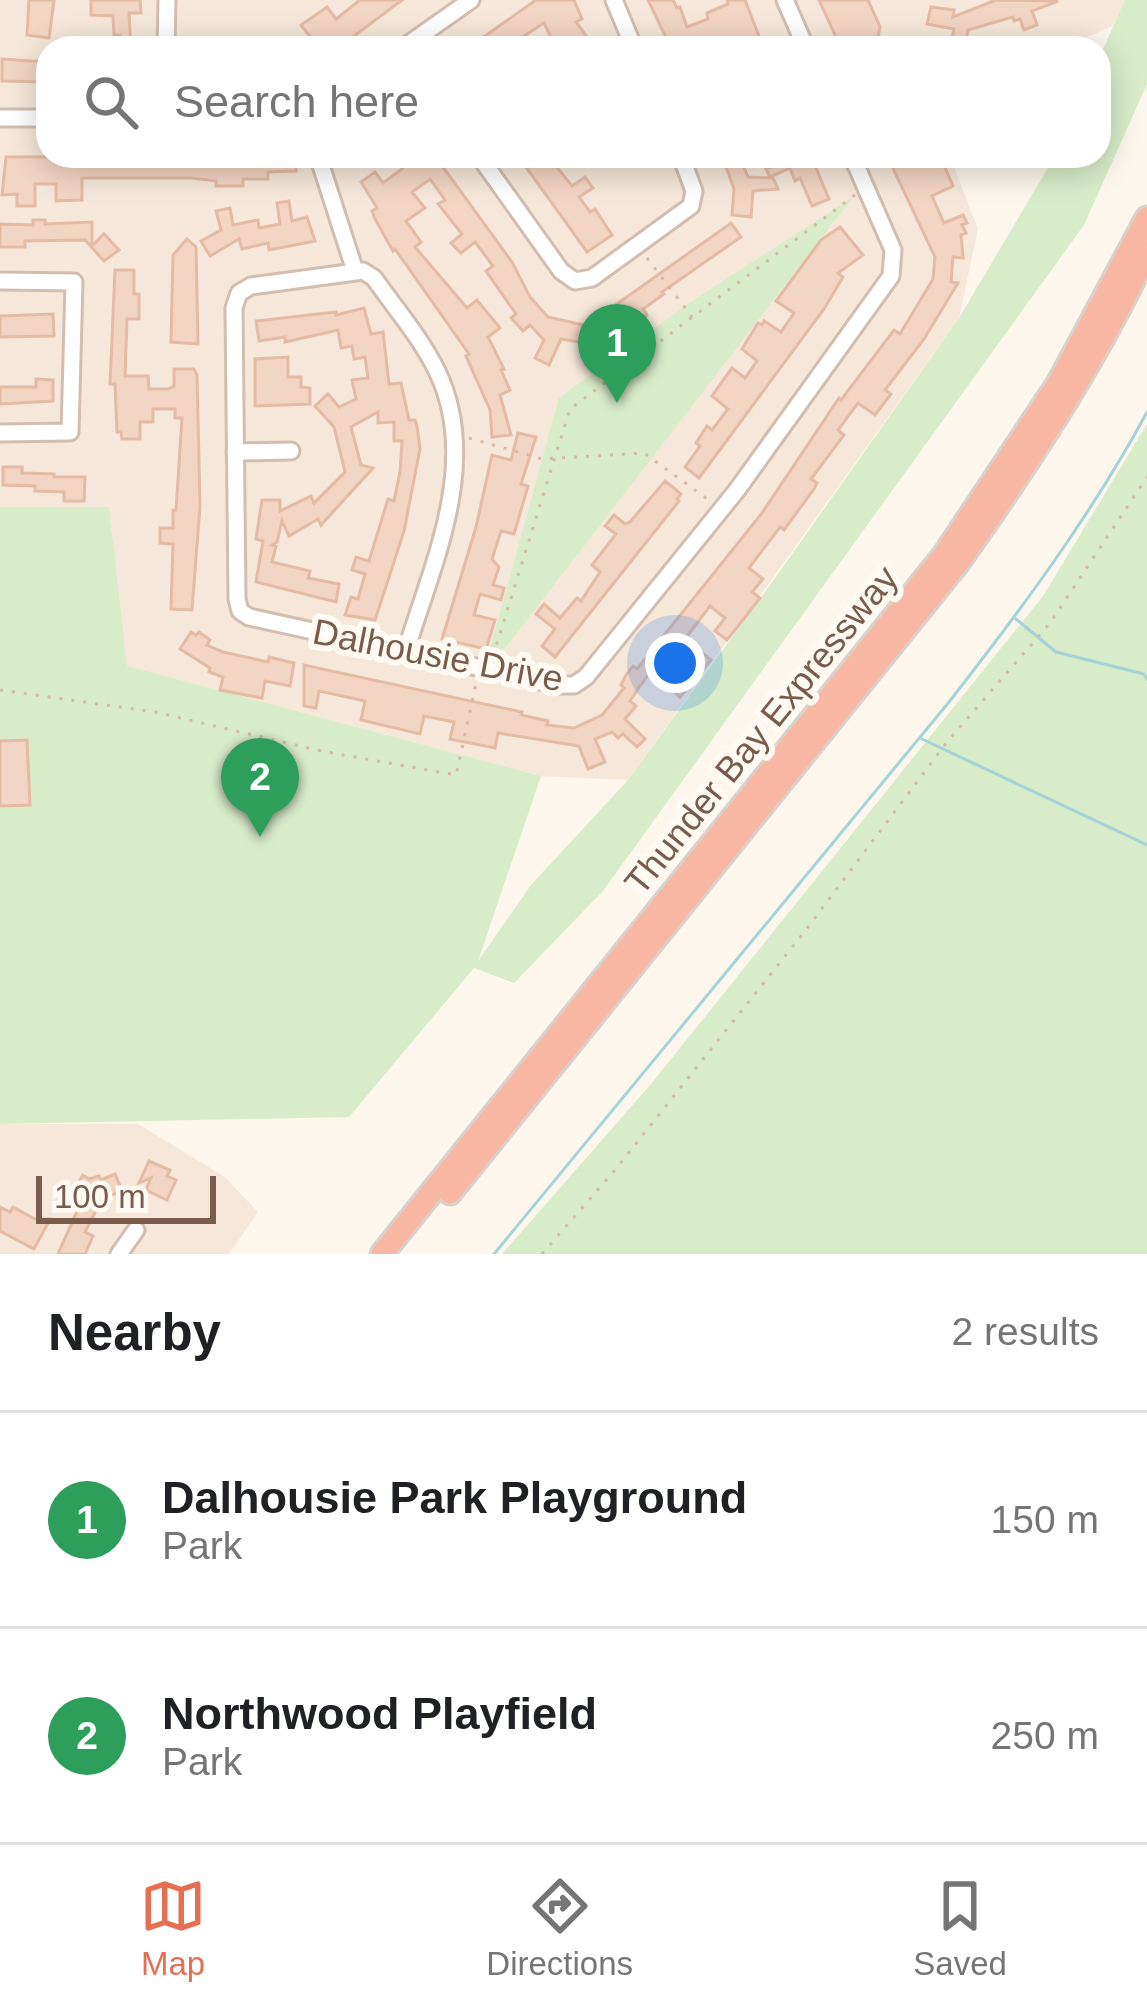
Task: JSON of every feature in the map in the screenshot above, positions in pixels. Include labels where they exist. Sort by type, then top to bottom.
[{"type":"highway","name":"Thunder Bay Expressway","points":[[382,1254],[944,555],[1059,382],[1147,218]]},
{"type":"highway","name":"Thunder Bay Expressway","points":[[401,1254],[958,562],[1018,478],[1147,252]]},
{"type":"street","points":[[166,36],[167,0]]},
{"type":"street","points":[[420,36],[471,0]]},
{"type":"street","points":[[614,0],[629,36]]},
{"type":"street","points":[[785,0],[801,36]]},
{"type":"street","points":[[0,118],[36,118]]},
{"type":"street","points":[[322,168],[355,271],[374,278],[430,358],[446,394],[455,433],[452,495],[406,651]]},
{"type":"street","points":[[488,168],[568,278],[575,281],[592,278],[686,212],[694,200],[686,168]]},
{"type":"street","name":"Dalhousie Drive","points":[[355,271],[251,286],[239,293],[234,308],[240,610],[249,617],[566,686],[580,682],[720,510],[891,276],[893,250],[857,168]]},
{"type":"street","points":[[0,281],[74,282],[70,432],[0,433]]},
{"type":"street","points":[[235,452],[291,451]]},
{"type":"street","points":[[119,1254],[136,1230]]},
{"type":"path","points":[[0,690],[155,712],[321,751],[456,775],[484,669],[570,409],[866,187]]},
{"type":"path","points":[[637,246],[693,319]]},
{"type":"path","points":[[455,433],[554,460],[644,453],[720,510]]},
{"type":"path","points":[[542,1254],[806,931],[947,742],[1051,622],[1147,477]]},
{"type":"shaded area","points":[[0,0],[1125,0],[1113,26],[1089,36],[36,36],[36,168],[955,168],[978,229],[959,318],[628,780],[541,776],[126,666],[109,507],[0,507]]},
{"type":"shaded area","points":[[0,1124],[138,1124],[225,1177],[258,1212],[229,1254],[0,1254]]},
{"type":"green space","points":[[1125,0],[1147,0],[1147,84],[1111,165],[1111,36]]},
{"type":"green space","points":[[1048,168],[1109,168],[1084,225],[603,891],[514,983],[474,968],[349,1117],[0,1124],[0,507],[109,507],[127,666],[541,776],[478,961],[531,885],[628,780],[959,318]]},
{"type":"green space","points":[[853,197],[503,651],[490,649],[559,398],[692,301]]},
{"type":"green space","points":[[1147,424],[1147,1254],[502,1254],[651,1084],[1043,596]]},
{"type":"building","points":[[29,0],[54,0],[49,36],[27,35]]},
{"type":"building","points":[[91,0],[140,0],[141,13],[129,13],[130,36],[114,35],[113,16],[91,15]]},
{"type":"building","points":[[360,0],[402,0],[354,36],[309,36],[301,25],[327,7],[336,19]]},
{"type":"building","points":[[536,0],[574,0],[582,19],[576,22],[586,36],[550,36],[544,23],[524,36],[485,36]]},
{"type":"building","points":[[648,0],[673,0],[687,27],[708,19],[707,13],[728,4],[727,0],[745,0],[759,36],[665,36]]},
{"type":"building","points":[[819,0],[868,0],[880,27],[878,36],[836,36]]},
{"type":"building","points":[[996,0],[1058,1],[1032,11],[1037,25],[1024,30],[1020,19],[1013,17],[968,30],[967,36],[952,36],[954,29],[927,24],[931,7],[954,10],[953,17]]},
{"type":"building","points":[[2,59],[36,61],[36,82],[2,81]]},
{"type":"building","points":[[6,157],[36,157],[36,168],[296,168],[268,172],[268,179],[243,179],[243,186],[216,186],[216,181],[192,178],[82,178],[82,200],[56,201],[56,184],[35,184],[35,206],[17,206],[17,194],[2,195]]},
{"type":"building","points":[[444,168],[512,262],[530,297],[548,317],[583,325],[579,342],[561,339],[549,365],[535,358],[544,340],[530,325],[523,331],[511,318],[516,314],[486,271],[493,266],[475,242],[461,253],[451,243],[462,234],[438,204],[445,200],[430,179],[412,192],[425,208],[406,221],[421,242],[415,247],[467,308],[477,300],[500,328],[488,337],[510,390],[500,395],[511,435],[492,437],[490,410],[469,354],[375,219],[372,211],[377,208],[361,182],[375,172],[383,183],[402,169]]},
{"type":"building","points":[[527,168],[558,168],[572,186],[585,177],[593,188],[579,197],[590,212],[595,209],[612,235],[587,252]]},
{"type":"building","points":[[726,168],[744,168],[748,177],[773,178],[778,189],[753,191],[751,217],[732,215],[734,189]]},
{"type":"building","points":[[768,168],[790,168],[770,177]]},
{"type":"building","points":[[790,168],[816,168],[829,199],[812,206],[800,178],[795,181]]},
{"type":"building","points":[[893,168],[945,168],[953,186],[932,196],[944,223],[963,215],[967,223],[962,225],[966,233],[961,235],[963,258],[953,257],[951,282],[958,283],[885,390],[891,394],[875,415],[858,403],[838,430],[844,435],[811,479],[817,483],[814,489],[749,568],[763,579],[752,592],[760,598],[735,630],[727,640],[715,631],[725,618],[710,606],[685,639],[711,660],[680,697],[654,667],[640,686],[630,701],[636,706],[625,719],[645,739],[637,747],[623,734],[618,738],[612,732],[595,739],[605,762],[588,769],[579,746],[498,733],[495,748],[450,739],[454,722],[424,716],[420,734],[361,720],[365,701],[319,691],[316,708],[304,706],[304,665],[522,712],[548,721],[547,725],[574,728],[602,715],[624,688],[621,685],[633,666],[637,669],[762,513],[839,398],[894,330],[900,334],[933,279],[935,257]]},
{"type":"building","points":[[289,201],[292,221],[307,217],[315,241],[269,250],[268,243],[242,249],[239,239],[210,256],[201,241],[221,230],[216,211],[230,208],[233,225],[258,220],[259,228],[280,224],[277,203]]},
{"type":"building","points":[[33,220],[92,222],[92,246],[104,234],[119,250],[104,261],[85,240],[25,241],[25,247],[0,247],[0,224],[33,225]]},
{"type":"building","points":[[731,223],[741,237],[662,292],[643,309],[647,315],[625,336],[620,328],[602,341],[592,327],[617,304]]},
{"type":"building","points":[[840,227],[863,255],[838,273],[843,277],[824,309],[699,478],[685,467],[707,426],[712,430],[728,409],[712,396],[732,368],[745,378],[757,361],[742,349],[758,323],[764,321],[781,332],[794,313],[776,301],[821,240]]},
{"type":"building","points":[[187,239],[196,247],[198,344],[171,342],[173,255]]},
{"type":"building","points":[[115,270],[134,270],[134,294],[139,294],[139,319],[127,319],[125,376],[148,376],[149,389],[168,389],[174,386],[174,369],[194,369],[197,375],[200,506],[192,610],[171,609],[173,544],[160,543],[160,528],[173,528],[182,418],[175,418],[175,409],[153,409],[153,422],[140,422],[140,439],[122,439],[117,432],[115,384],[110,384]]},
{"type":"building","points":[[364,308],[371,334],[383,332],[389,384],[401,383],[420,449],[404,531],[375,620],[345,615],[351,597],[358,599],[365,574],[352,570],[356,557],[369,561],[388,499],[394,501],[400,472],[402,441],[394,441],[394,422],[378,423],[378,412],[351,427],[361,465],[373,468],[321,525],[318,519],[289,536],[282,521],[272,545],[276,546],[272,562],[310,571],[308,578],[339,584],[336,602],[256,582],[263,541],[256,539],[262,500],[280,500],[280,511],[311,496],[314,503],[345,472],[334,427],[315,406],[328,394],[339,407],[356,399],[352,380],[368,378],[365,357],[354,359],[352,346],[341,348],[338,330],[285,342],[285,337],[259,341],[256,321],[336,315]]},
{"type":"building","points":[[53,314],[54,336],[0,337],[0,316]]},
{"type":"building","points":[[288,357],[288,377],[301,377],[301,387],[310,388],[310,404],[255,406],[255,359]]},
{"type":"building","points":[[36,379],[53,380],[53,401],[0,404],[0,387],[36,387]]},
{"type":"building","points":[[518,433],[536,437],[521,484],[528,486],[514,534],[501,531],[492,559],[499,567],[493,585],[504,588],[501,600],[480,594],[474,615],[495,620],[486,649],[442,639],[492,455],[511,460]]},
{"type":"building","points":[[3,467],[22,467],[22,473],[54,477],[85,477],[84,501],[64,501],[64,492],[35,491],[35,486],[3,485]]},
{"type":"building","points":[[665,481],[681,494],[679,501],[555,657],[542,646],[555,629],[536,614],[544,604],[560,618],[577,598],[581,601],[600,572],[592,565],[616,534],[605,526],[614,515],[625,524],[630,522]]},
{"type":"building","points":[[191,632],[199,632],[210,640],[207,645],[223,652],[294,663],[290,686],[265,681],[262,698],[220,690],[223,677],[180,649]]},
{"type":"building","points":[[27,740],[30,805],[0,806],[0,741]]},
{"type":"building","points":[[149,1161],[170,1170],[167,1176],[176,1180],[167,1200],[146,1190],[151,1178],[139,1183]]},
{"type":"building","points":[[115,1174],[122,1191],[102,1199],[85,1232],[93,1236],[85,1254],[58,1254],[86,1191],[77,1185],[83,1175],[101,1180]]},
{"type":"building","points":[[0,1207],[50,1219],[34,1249],[0,1231]]},
{"type":"waterway","points":[[494,1254],[949,702],[1079,524],[1147,412]]},
{"type":"waterway","points":[[1016,619],[1056,652],[1144,674],[1147,679]]},
{"type":"waterway","points":[[922,739],[1147,845]]},
{"type":"place","name":"Dalhousie Park Playground","points":[[617,403]]},
{"type":"place","name":"Northwood Playfield","points":[[260,837]]}]
